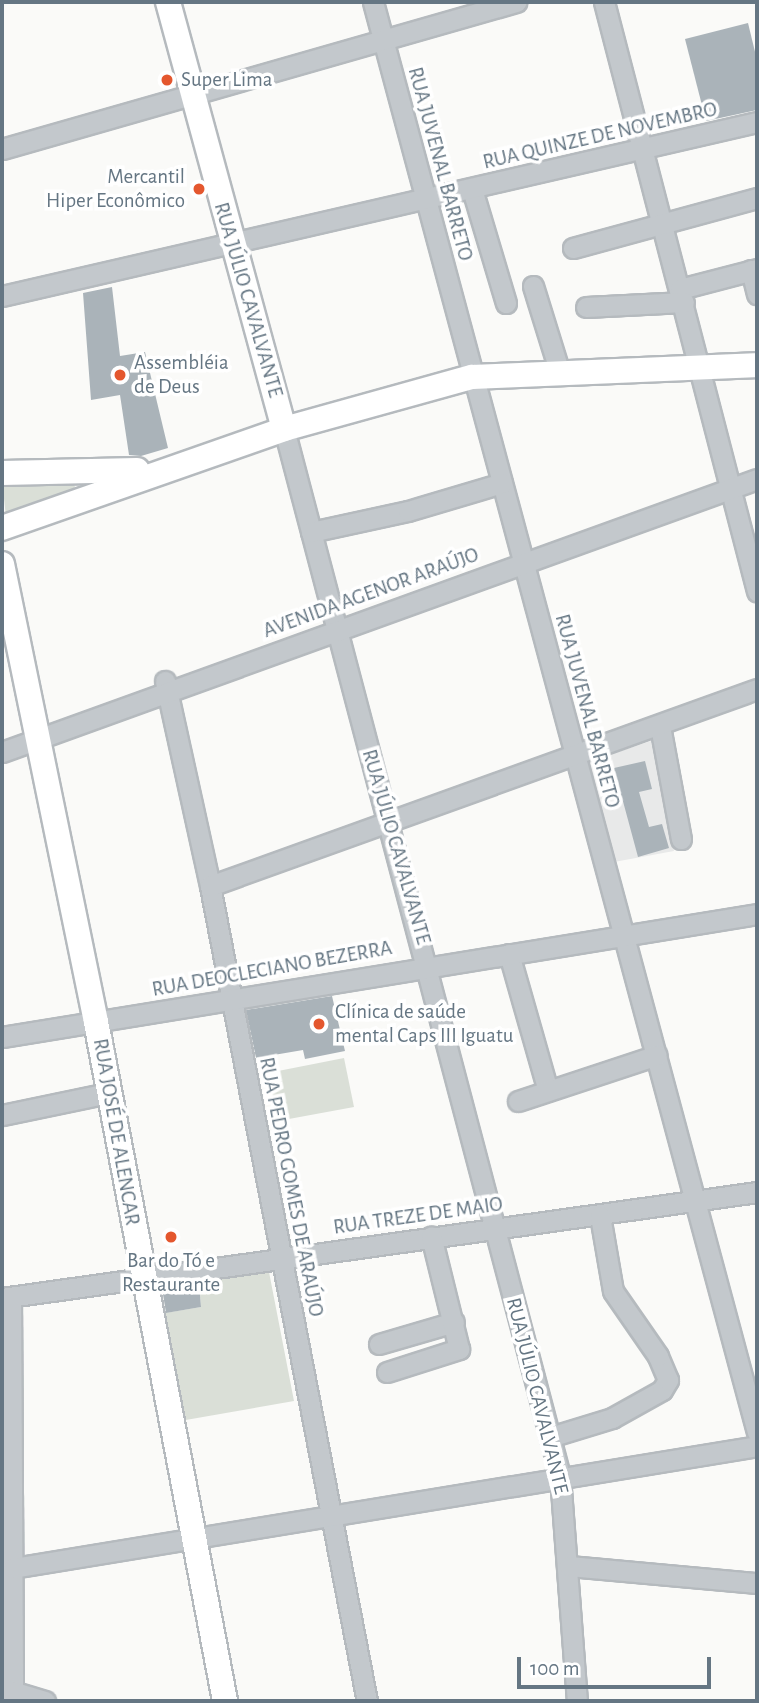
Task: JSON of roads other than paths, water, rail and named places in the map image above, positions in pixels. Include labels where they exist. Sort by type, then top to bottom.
[{"type":"main road","name":"RUA JÚLIO CAVALVANTE","points":[[168,2],[284,429]]},
{"type":"main road","points":[[2,528],[159,470],[284,429],[472,377],[559,370],[757,365]]},
{"type":"main road","points":[[2,473],[159,470]]},
{"type":"main road","name":"RUA JOSÉ DE ALENCAR","points":[[2,565],[96,1022],[142,1277],[225,1701]]},
{"type":"street","name":"RUA JUVENAL BARRETO","points":[[373,2],[575,755],[628,936],[694,1202],[757,1432]]},
{"type":"street","points":[[2,149],[516,2]]},
{"type":"street","points":[[604,2],[757,590]]},
{"type":"street","name":"RUA QUINZE DE NOVEMBRO","points":[[2,296],[427,201],[757,122]]},
{"type":"street","points":[[472,190],[506,303]]},
{"type":"street","points":[[573,248],[757,198]]},
{"type":"street","points":[[586,307],[682,295],[754,270],[757,294]]},
{"type":"street","points":[[533,286],[559,370]]},
{"type":"street","name":"RUA JÚLIO CAVALVANTE","points":[[284,429],[334,626],[429,966],[560,1476],[578,1701]]},
{"type":"street","name":"AVENIDA AGENOR ARAÚJO","points":[[2,752],[35,734],[728,484],[757,468]]},
{"type":"street","name":"AVENIDA AGENOR ARAÚJO","points":[[728,484],[757,479]]},
{"type":"street","points":[[311,532],[408,511],[502,483]]},
{"type":"street","name":"RUA PEDRO GOMES DE ARAÚJO","points":[[167,686],[210,886],[367,1701]]},
{"type":"street","points":[[210,886],[757,689]]},
{"type":"street","points":[[660,726],[681,839]]},
{"type":"street","name":"AVENIDA AGENOR ARAÚJO","points":[[2,738],[35,734]]},
{"type":"street","name":"RUA DEOCLECIANO BEZERRA","points":[[2,1037],[757,914]]},
{"type":"street","points":[[509,954],[548,1091]]},
{"type":"street","points":[[518,1101],[657,1055]]},
{"type":"street","points":[[2,1115],[108,1093]]},
{"type":"street","name":"RUA TREZE DE MAIO","points":[[6,1298],[757,1192]]},
{"type":"street","points":[[550,1437],[612,1418],[662,1390],[668,1380],[658,1356],[613,1291],[600,1216]]},
{"type":"street","points":[[387,1372],[455,1353],[459,1343],[431,1236]]},
{"type":"street","points":[[6,1298],[13,1568],[8,1690],[45,1701]]},
{"type":"street","points":[[379,1344],[454,1322]]},
{"type":"street","points":[[13,1568],[330,1518],[560,1476],[757,1446]]},
{"type":"street","points":[[569,1566],[757,1583]]},
{"type":"place","name":"Super Lima","points":[[167,80]]},
{"type":"place","name":"Mercantil Hiper Econômico","points":[[199,189]]},
{"type":"place","name":"Assembléia de Deus","points":[[120,375]]},
{"type":"place","name":"Clínica de saúde mental Caps III Iguatu","points":[[319,1024]]},
{"type":"place","name":"Bar do Tó e Restaurante","points":[[171,1237]]}]
